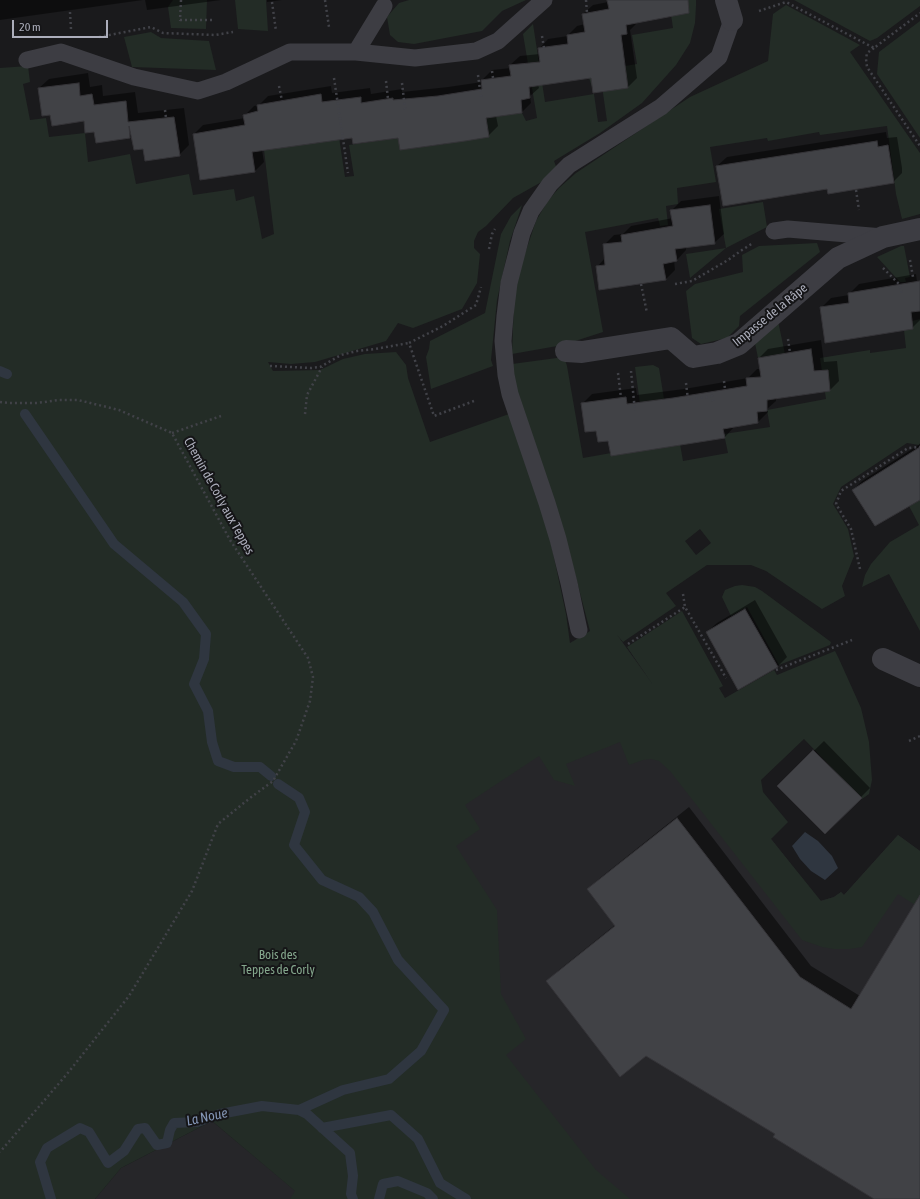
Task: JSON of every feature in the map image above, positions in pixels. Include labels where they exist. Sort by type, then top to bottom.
[{"type":"street","name":"Impasse de la Râpe","points":[[566,351],[582,352],[670,338],[693,357],[719,352],[738,344],[838,258],[884,237],[920,229]]},
{"type":"street","points":[[883,659],[920,676]]},
{"type":"lane","points":[[27,60],[61,52],[134,77],[198,91],[226,82],[290,52],[356,52],[414,58],[476,51],[498,41],[544,0]]},
{"type":"lane","points":[[356,52],[384,6]]},
{"type":"lane","points":[[579,630],[558,539],[508,385],[503,341],[509,284],[512,270],[522,233],[531,211],[550,184],[568,165],[661,107],[719,57],[729,10]]},
{"type":"lane","points":[[774,231],[788,229],[884,237]]},
{"type":"path","points":[[181,0],[180,20],[213,20]]},
{"type":"path","points":[[586,0],[587,13]]},
{"type":"path","points":[[729,10],[786,2],[874,48]]},
{"type":"path","points":[[920,13],[868,53],[866,59],[867,67],[920,146]]},
{"type":"path","points":[[97,37],[151,27],[163,33],[215,35],[233,32]]},
{"type":"path","points":[[330,52],[348,173]]},
{"type":"path","points":[[488,255],[492,234],[496,228]]},
{"type":"path","points":[[675,284],[692,281],[774,231]]},
{"type":"path","points":[[270,366],[311,368],[323,365],[341,355],[409,343],[443,326],[476,305],[482,283]]},
{"type":"path","points":[[409,343],[434,416],[474,401]]},
{"type":"path","points":[[628,345],[635,411]]},
{"type":"path","points":[[305,414],[307,395],[323,365]]},
{"type":"path","name":"Chemin de Corly aux Teppes","points":[[0,402],[37,403],[59,400],[78,400],[119,410],[172,433],[230,540],[308,658],[313,677],[310,701],[296,741],[272,781],[218,824],[192,891],[129,996],[67,1074],[0,1152]]},
{"type":"path","points":[[172,433],[221,416]]},
{"type":"path","points":[[860,569],[850,529],[836,504],[841,491],[908,448],[920,447]]},
{"type":"path","points":[[683,594],[685,607],[726,678]]},
{"type":"path","points":[[628,644],[685,607]]},
{"type":"path","points":[[776,670],[852,640]]},
{"type":"path","points":[[909,741],[920,736]]},
{"type":"shaded area","points":[[607,621],[694,741],[820,901],[834,897],[841,892],[844,895],[898,835],[920,851],[920,1199],[545,1199],[421,778]]},
{"type":"shaded area","points":[[805,832],[818,841],[832,856],[838,868],[825,880],[811,871],[800,859],[792,846]]},
{"type":"shaded area","points":[[212,1121],[305,1199],[95,1199],[121,1168]]},
{"type":"green space","points":[[173,0],[207,0],[206,29],[171,28],[168,7]]},
{"type":"green space","points":[[235,0],[266,0],[268,31],[238,29]]},
{"type":"green space","points":[[409,0],[526,0],[502,11],[482,31],[414,44],[398,42],[390,35],[387,17],[399,3]]},
{"type":"green space","name":"Bois des Teppes de Corly","points":[[679,0],[696,0],[695,23],[690,43],[676,65],[642,103],[600,133],[554,161],[557,169],[545,180],[513,198],[486,226],[478,232],[474,241],[474,248],[480,254],[477,283],[462,309],[413,328],[398,323],[386,341],[315,362],[291,364],[268,362],[273,371],[320,370],[343,359],[365,354],[396,352],[406,365],[408,378],[430,442],[509,414],[546,520],[566,614],[570,643],[590,631],[568,547],[516,388],[512,364],[564,357],[567,366],[583,458],[634,449],[680,444],[683,461],[728,453],[724,434],[770,427],[767,410],[826,399],[820,358],[870,350],[870,353],[906,348],[904,330],[913,329],[912,321],[920,319],[920,443],[919,445],[907,443],[841,487],[833,504],[848,529],[854,556],[842,586],[845,596],[822,609],[766,571],[751,565],[707,565],[666,593],[676,606],[623,642],[617,635],[653,685],[627,647],[682,611],[723,686],[719,688],[725,698],[774,670],[777,675],[835,651],[861,708],[869,742],[872,780],[869,794],[862,799],[804,739],[761,780],[763,792],[788,822],[771,839],[821,901],[834,897],[841,892],[844,895],[898,835],[920,851],[920,908],[898,894],[862,947],[834,949],[822,947],[802,940],[670,771],[659,761],[651,759],[643,760],[629,765],[620,742],[566,764],[575,786],[554,780],[539,756],[465,805],[480,829],[456,846],[497,910],[501,994],[526,1039],[506,1055],[596,1170],[630,1199],[290,1199],[295,1191],[212,1121],[121,1168],[95,1199],[0,1199],[0,68],[28,66],[30,82],[23,84],[30,120],[46,118],[49,137],[85,133],[88,162],[130,154],[136,184],[189,174],[193,195],[234,189],[236,201],[254,196],[262,239],[274,234],[264,150],[320,142],[336,117],[345,177],[354,176],[349,145],[398,138],[400,150],[445,144],[486,118],[522,113],[526,121],[537,118],[523,34],[533,24],[545,102],[594,94],[598,122],[607,121],[602,86],[592,87],[587,72],[610,68],[614,90],[628,88],[625,66],[637,64],[632,35],[673,28],[670,8]],"holes":[[[700,529],[711,543],[696,555],[685,541]]]},
{"type":"green space","points":[[794,0],[920,0],[920,6],[877,38],[870,41]]},
{"type":"green space","points":[[786,5],[860,45],[850,52],[920,153],[920,214],[902,219],[896,194],[887,126],[820,135],[819,132],[768,141],[767,138],[710,147],[716,182],[677,188],[678,204],[666,206],[668,225],[660,226],[658,218],[585,232],[603,332],[563,345],[512,354],[514,301],[517,277],[536,221],[547,202],[559,188],[576,173],[690,97],[768,61],[773,14]]},
{"type":"green space","points":[[920,21],[920,138],[877,74],[879,52]]},
{"type":"green space","points":[[151,32],[161,38],[209,41],[216,70],[132,67],[124,37]]},
{"type":"green space","points":[[763,202],[767,227],[726,248],[719,209]]},
{"type":"green space","points":[[522,205],[510,241],[497,300],[491,360],[493,366],[431,389],[426,357],[430,341],[485,313],[501,234],[511,216]]},
{"type":"green space","points":[[817,243],[820,252],[740,316],[739,326],[727,338],[701,344],[692,338],[686,291],[695,284],[743,272],[742,255],[759,246]]},
{"type":"green space","points":[[904,246],[910,277],[905,278],[906,282],[900,282],[877,257]]},
{"type":"green space","points":[[726,248],[690,278],[686,254]]},
{"type":"green space","points":[[778,321],[785,354],[758,358],[754,338]]},
{"type":"green space","points":[[653,365],[659,368],[664,399],[658,400],[641,411],[635,367]]},
{"type":"green space","points":[[920,500],[920,631],[889,574],[862,587],[865,575],[871,564],[890,542],[919,525],[909,506]]},
{"type":"green space","points":[[742,585],[755,587],[762,591],[831,642],[830,645],[779,665],[747,607],[731,616],[722,597],[725,590]]},
{"type":"building","points":[[607,0],[688,0],[689,13],[626,25],[627,34],[621,35],[628,88],[593,93],[591,78],[529,87],[530,98],[521,100],[522,113],[486,118],[489,137],[400,150],[398,138],[353,144],[352,138],[252,152],[255,172],[200,180],[193,134],[245,125],[243,115],[258,111],[257,105],[321,94],[322,102],[361,97],[361,103],[393,98],[393,100],[438,96],[482,89],[481,80],[511,76],[509,65],[540,62],[538,48],[568,44],[567,35],[585,32],[582,14],[609,9]]},
{"type":"building","points":[[79,83],[80,96],[92,94],[94,105],[126,101],[128,122],[174,117],[180,156],[145,161],[143,149],[134,150],[129,126],[130,138],[96,143],[94,132],[85,133],[84,121],[52,126],[50,115],[42,116],[38,88]]},
{"type":"building","points":[[877,141],[878,147],[888,145],[894,183],[828,194],[827,189],[723,206],[716,166]]},
{"type":"building","points":[[710,205],[715,244],[675,249],[677,261],[663,264],[666,280],[599,290],[596,266],[605,265],[603,244],[622,242],[621,235],[673,226],[670,210]]},
{"type":"building","points":[[920,281],[920,311],[911,312],[913,329],[825,343],[820,307],[849,303],[848,293]]},
{"type":"building","points":[[811,349],[814,371],[828,370],[830,391],[767,400],[767,411],[757,412],[758,423],[723,429],[725,438],[611,456],[608,441],[598,442],[596,431],[585,432],[581,403],[626,397],[627,404],[747,386],[746,378],[761,377],[758,358]]},
{"type":"building","points":[[920,447],[920,500],[875,526],[852,490]]},
{"type":"building","points":[[745,609],[778,667],[738,690],[706,632]]},
{"type":"building","points":[[813,750],[862,798],[825,834],[777,786]]},
{"type":"building","points":[[677,818],[800,977],[851,1009],[920,895],[920,1199],[874,1199],[773,1137],[775,1134],[646,1056],[620,1077],[546,981],[615,926],[587,889]]},
{"type":"waterway","points":[[0,371],[7,374]]},
{"type":"waterway","points":[[25,414],[114,544],[183,602],[206,634],[204,659],[194,684],[208,711],[212,742],[218,761],[234,767],[260,767],[271,776]]},
{"type":"waterway","points":[[278,784],[299,798],[305,812],[294,845],[322,880],[359,897],[373,912],[398,960],[444,1010],[421,1051],[389,1079],[343,1090],[299,1110]]},
{"type":"waterway","name":"La Noue","points":[[51,1199],[40,1162],[47,1148],[80,1128],[89,1132],[108,1163],[124,1151],[138,1129],[145,1128],[157,1145],[167,1143],[170,1130],[174,1123],[197,1122],[220,1114],[262,1106],[299,1110],[307,1114],[350,1153],[353,1176],[351,1194],[353,1199]]},
{"type":"waterway","points":[[322,1128],[391,1115],[418,1139],[440,1183],[466,1199]]},
{"type":"waterway","name":"La Noue","points":[[379,1199],[383,1184],[398,1181],[427,1193],[433,1199]]}]
